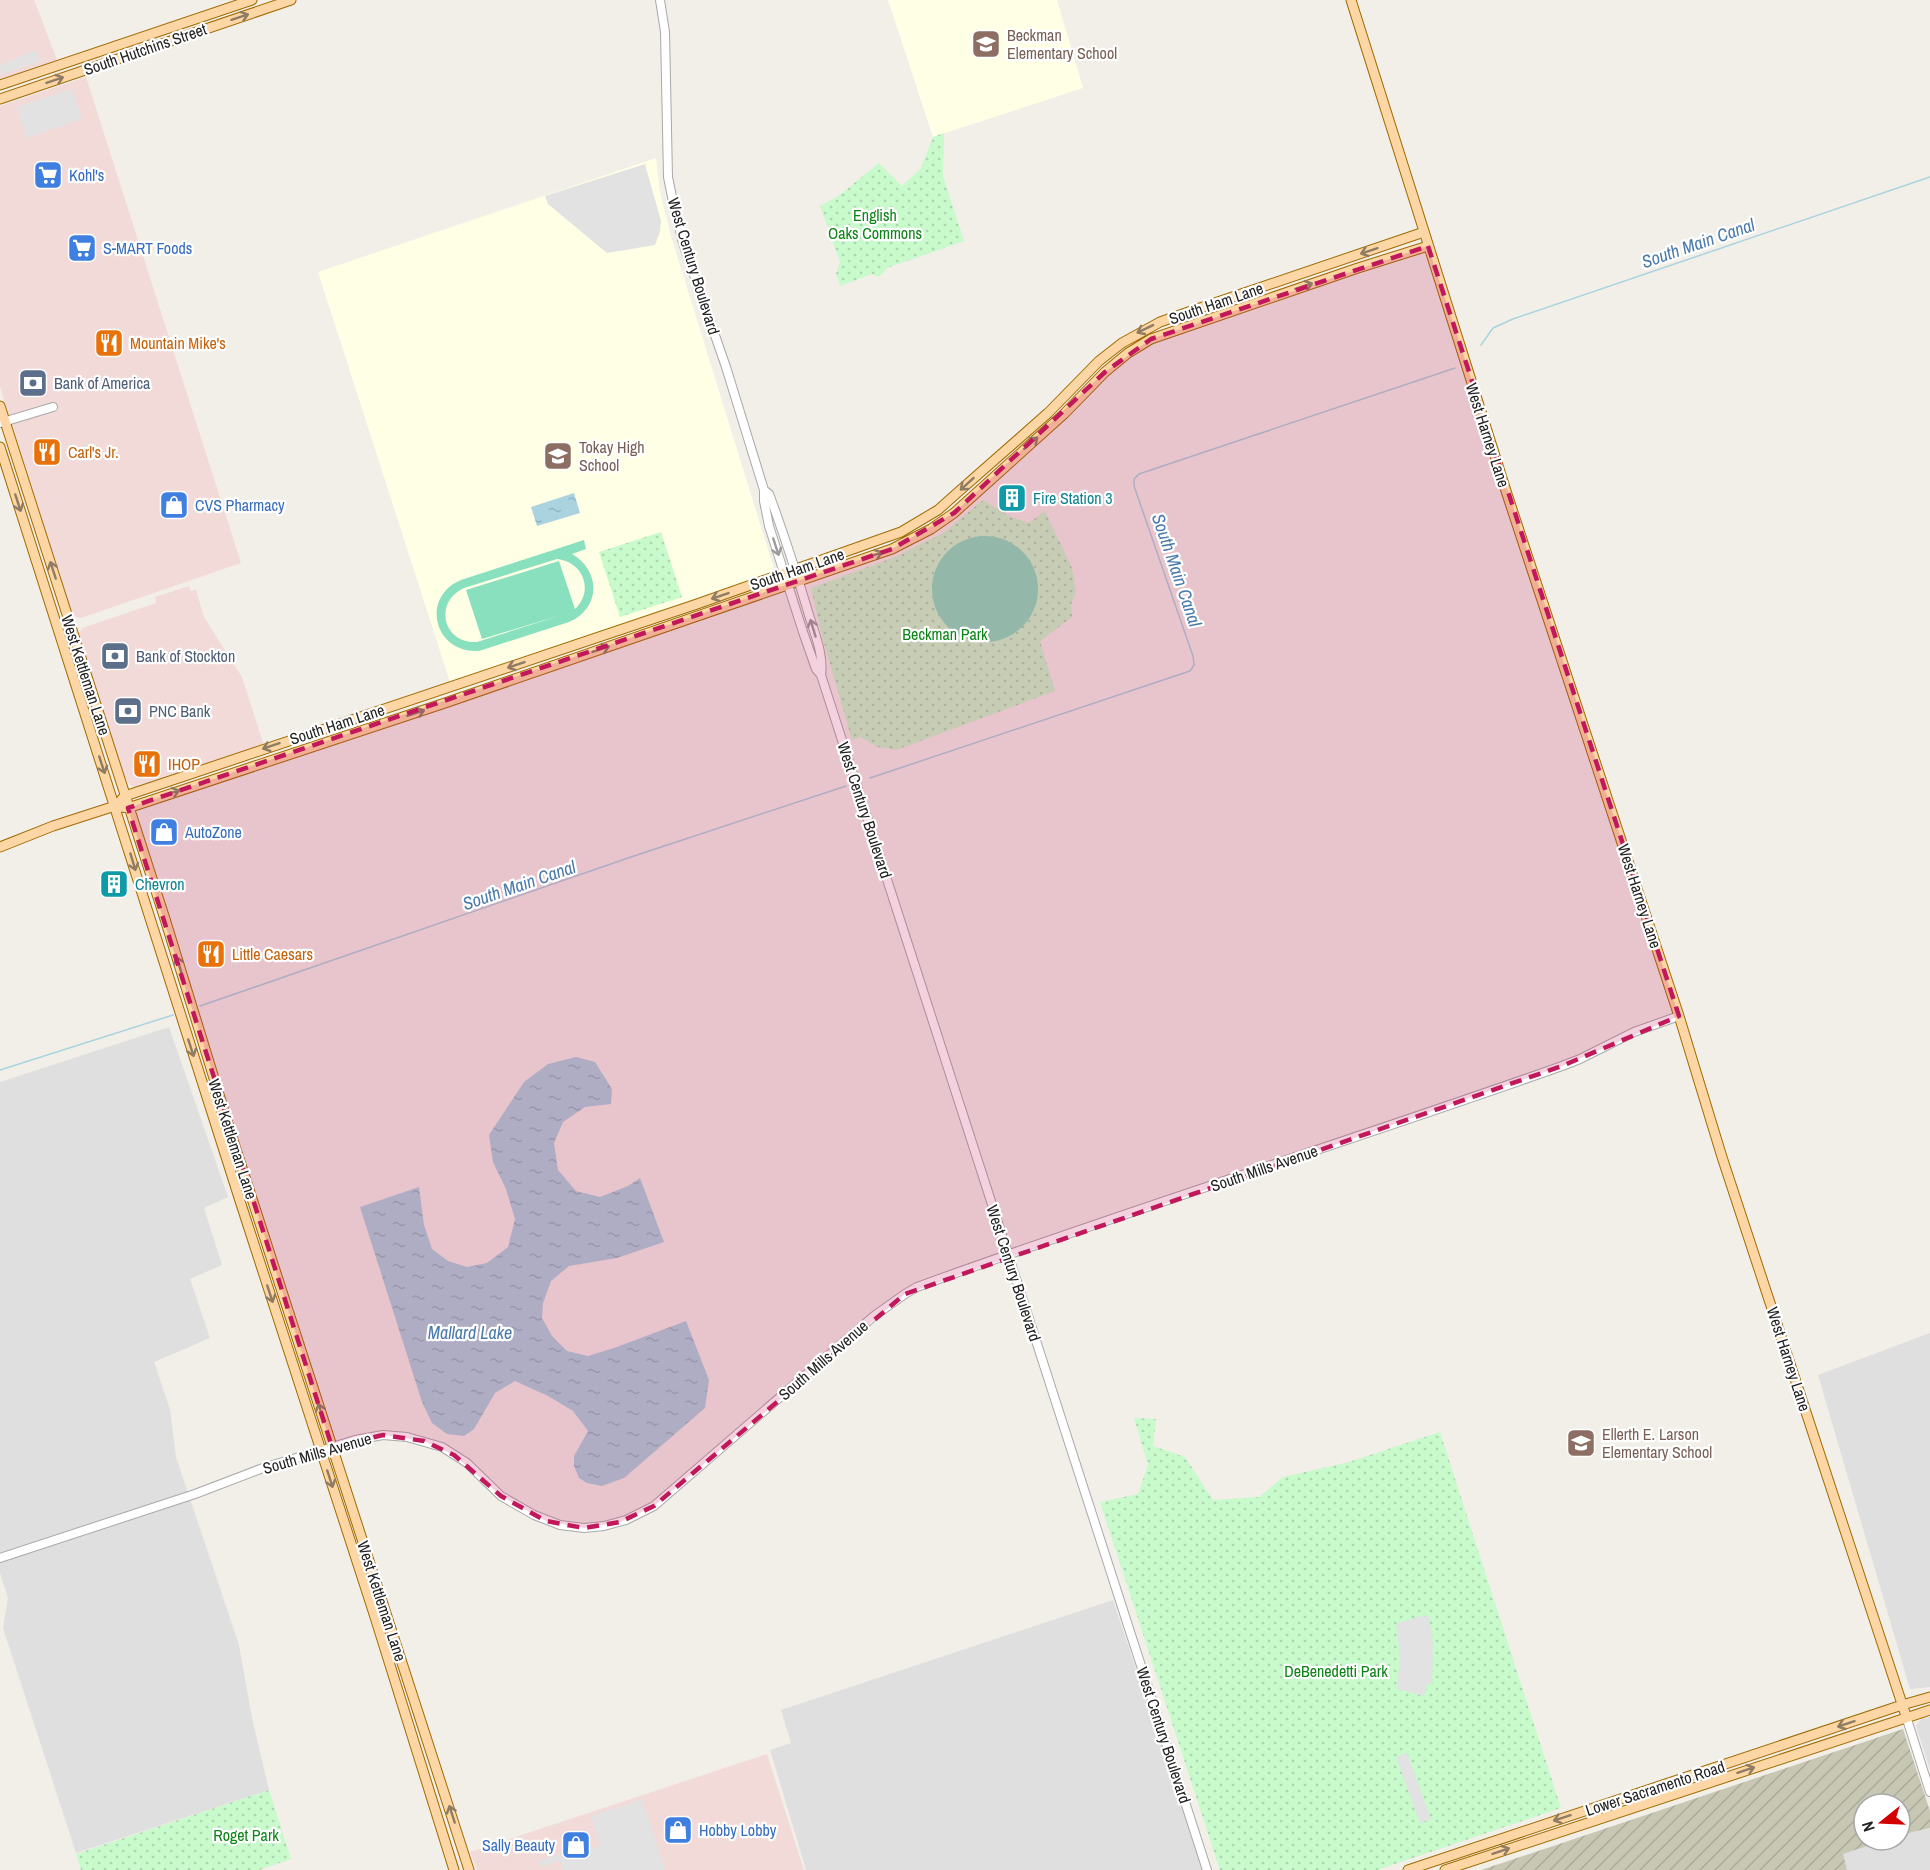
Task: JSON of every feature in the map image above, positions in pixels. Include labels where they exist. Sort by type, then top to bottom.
[{"type":"main road","name":"South Hutchins Street","points":[[0,85],[252,0]]},
{"type":"main road","name":"South Hutchins Street","points":[[3,98],[291,0]]},
{"type":"main road","name":"West Harney Lane","points":[[1351,0],[1530,564],[1905,1716]]},
{"type":"main road","points":[[3,98],[10,86],[21,77]]},
{"type":"main road","name":"South Ham Lane","points":[[115,806],[124,796],[784,574],[901,532],[938,510],[1048,413],[1099,361],[1136,334],[1188,312],[1424,232]]},
{"type":"main road","name":"South Ham Lane","points":[[0,847],[53,826],[115,806],[128,808],[445,703],[892,549],[931,529],[966,503],[1064,414],[1105,372],[1128,353],[1151,339],[1428,246]]},
{"type":"main road","name":"West Kettleman Lane","points":[[0,406],[3,422],[276,1273],[470,1870]]},
{"type":"main road","name":"West Kettleman Lane","points":[[0,447],[454,1870]]},
{"type":"main road","points":[[218,1131],[224,1135],[244,1194],[252,1198]]},
{"type":"main road","points":[[241,1204],[248,1206],[267,1266],[276,1273]]},
{"type":"main road","name":"Lower Sacramento Road","points":[[1408,1870],[1930,1697]]},
{"type":"main road","name":"Lower Sacramento Road","points":[[1446,1870],[1905,1716],[1930,1710]]},
{"type":"main road","points":[[1639,1806],[1646,1798],[1686,1784],[1691,1776]]},
{"type":"street","name":"West Century Boulevard","points":[[660,0],[667,51],[668,177],[683,243],[726,367],[764,490],[769,526],[784,574],[816,669],[821,675],[1207,1870]]},
{"type":"street","points":[[3,422],[53,407]]},
{"type":"street","name":"West Century Boulevard","points":[[764,490],[769,494],[799,581],[823,666],[821,675]]},
{"type":"street","name":"South Mills Avenue","points":[[0,1558],[195,1494],[263,1468],[364,1438],[382,1435],[407,1437],[442,1447],[467,1463],[501,1496],[546,1521],[585,1528],[620,1522],[654,1506],[874,1316],[917,1287],[1026,1247],[1562,1066],[1634,1032],[1679,1016]]},
{"type":"street","name":"West Harney Lane","points":[[1905,1716],[1930,1792]]},
{"type":"highlighted area","points":[[1428,246],[1679,1016],[1562,1066],[905,1294],[654,1506],[620,1522],[584,1528],[546,1521],[501,1496],[454,1455],[424,1441],[383,1435],[332,1447],[128,808],[892,549],[954,513],[1105,372],[1151,339]]},
{"type":"shaded area","points":[[0,0],[34,0],[58,62],[0,81]]},
{"type":"shaded area","name":"Beckman Elementary School","points":[[888,0],[1057,0],[1083,88],[933,137]]},
{"type":"shaded area","points":[[36,50],[40,61],[1,75],[0,65]]},
{"type":"shaded area","points":[[86,77],[241,563],[81,618],[72,614],[0,387],[0,106]]},
{"type":"shaded area","points":[[72,89],[82,119],[27,138],[17,107]]},
{"type":"shaded area","name":"Tokay High School","points":[[656,158],[660,192],[671,236],[774,569],[769,574],[450,682],[318,272]]},
{"type":"shaded area","points":[[645,164],[661,221],[655,245],[607,253],[548,204],[545,196]]},
{"type":"shaded area","points":[[189,586],[191,591],[196,590],[204,617],[242,677],[264,746],[136,788],[130,785],[125,778],[79,634],[82,628],[156,603],[155,597]]},
{"type":"shaded area","points":[[169,1027],[228,1197],[204,1208],[222,1265],[190,1279],[210,1338],[154,1362],[170,1409],[176,1457],[239,1645],[252,1718],[269,1790],[76,1853],[3,1628],[8,1598],[0,1573],[0,1082]]},
{"type":"shaded area","points":[[1930,1333],[1930,1687],[1910,1689],[1818,1375]]},
{"type":"shaded area","points":[[1113,1600],[1203,1870],[806,1870],[770,1750],[791,1743],[781,1710]]},
{"type":"shaded area","points":[[1429,1616],[1433,1643],[1432,1684],[1427,1684],[1424,1696],[1397,1689],[1400,1656],[1396,1624],[1417,1617]]},
{"type":"shaded area","points":[[1930,1717],[1930,1770],[1916,1726],[1922,1718]]},
{"type":"shaded area","points":[[1903,1729],[1930,1811],[1930,1828],[1912,1832],[1912,1792],[1852,1792],[1852,1851],[1843,1854],[1847,1870],[1481,1870]]},
{"type":"shaded area","points":[[1407,1753],[1431,1819],[1420,1823],[1396,1757]]},
{"type":"shaded area","points":[[767,1754],[804,1870],[477,1870],[470,1852]]},
{"type":"shaded area","points":[[642,1799],[665,1870],[563,1870],[560,1861],[540,1867],[538,1861],[590,1844],[592,1848],[600,1846],[591,1816]]},
{"type":"shaded area","points":[[1930,1828],[1930,1870],[1847,1870],[1842,1854],[1852,1851],[1912,1852],[1912,1832]]},
{"type":"green space","name":"English Oaks Commons","points":[[944,133],[943,176],[964,241],[887,268],[879,277],[872,274],[840,286],[836,274],[840,262],[820,206],[837,197],[879,163],[902,186],[921,168],[933,137]]},
{"type":"green space","name":"Beckman Park","points":[[983,500],[1011,517],[1029,523],[1045,511],[1072,568],[1076,592],[1071,605],[1072,617],[1040,641],[1055,691],[896,750],[877,747],[861,737],[852,740],[822,636],[811,588],[895,557],[943,533]]},
{"type":"green space","points":[[661,532],[682,597],[620,617],[599,552]]},
{"type":"green space","points":[[985,536],[1005,540],[1022,552],[1034,569],[1038,589],[1034,609],[1022,626],[1005,638],[985,642],[965,638],[948,626],[936,609],[932,589],[936,569],[948,552],[965,540]]},
{"type":"green space","points":[[584,540],[586,549],[572,554],[582,561],[592,579],[592,599],[580,616],[569,622],[479,651],[464,650],[451,644],[443,634],[438,623],[437,611],[440,599],[448,588],[461,580]],"holes":[[[557,559],[566,561],[580,571],[585,586],[581,602],[575,609],[559,561],[466,590],[482,639],[568,613],[477,642],[465,641],[450,629],[446,621],[448,603],[454,594],[464,588]]]},
{"type":"green space","name":"DeBenedetti Park","points":[[1134,1418],[1156,1419],[1153,1446],[1185,1457],[1213,1500],[1259,1497],[1283,1477],[1349,1462],[1440,1432],[1561,1808],[1377,1870],[1220,1870],[1100,1502],[1138,1494],[1148,1465]]},
{"type":"green space","name":"Roget Park","points":[[269,1790],[291,1859],[259,1870],[81,1870],[76,1854]]},
{"type":"water","points":[[574,493],[580,513],[537,526],[531,507]]},
{"type":"water","name":"Mallard Lake","points":[[576,1057],[595,1062],[612,1089],[611,1104],[585,1107],[563,1122],[554,1143],[558,1170],[576,1191],[600,1197],[628,1186],[640,1178],[664,1242],[617,1258],[569,1266],[551,1281],[543,1303],[542,1318],[552,1336],[567,1351],[588,1356],[686,1321],[709,1380],[705,1408],[624,1478],[602,1486],[587,1483],[579,1478],[574,1466],[574,1456],[588,1431],[573,1411],[548,1396],[515,1381],[495,1393],[474,1429],[464,1436],[447,1434],[432,1423],[422,1402],[360,1207],[419,1187],[424,1225],[432,1249],[448,1261],[467,1267],[487,1263],[508,1247],[515,1219],[506,1189],[493,1162],[489,1135],[524,1082],[548,1064]]},
{"type":"waterway","name":"South Main Canal","points":[[1481,345],[1493,328],[1513,319],[1930,177]]},
{"type":"waterway","name":"South Main Canal","points":[[870,778],[1190,671],[1194,665],[1193,656],[1134,486],[1134,479],[1139,474],[1455,368]]},
{"type":"waterway","name":"South Main Canal","points":[[200,1006],[631,857],[846,786]]},
{"type":"waterway","points":[[0,1070],[173,1015]]},
{"type":"place","name":"Beckman Elementary School","points":[[986,44]]},
{"type":"place","name":"Kohl's","points":[[48,175]]},
{"type":"place","name":"S-MART Foods","points":[[82,248]]},
{"type":"place","name":"Mountain Mike's","points":[[109,343]]},
{"type":"place","name":"Bank of America","points":[[33,383]]},
{"type":"place","name":"Carl's Jr.","points":[[47,452]]},
{"type":"place","name":"Tokay High School","points":[[558,456]]},
{"type":"place","name":"Fire Station 3","points":[[1012,498]]},
{"type":"place","name":"CVS Pharmacy","points":[[174,505]]},
{"type":"place","name":"Bank of Stockton","points":[[115,656]]},
{"type":"place","name":"PNC Bank","points":[[128,711]]},
{"type":"place","name":"IHOP","points":[[147,764]]},
{"type":"place","name":"AutoZone","points":[[164,832]]},
{"type":"place","name":"Chevron","points":[[114,884]]},
{"type":"place","name":"Little Caesars","points":[[211,954]]},
{"type":"place","name":"Ellerth E. Larson Elementary School","points":[[1581,1443]]},
{"type":"place","name":"Hobby Lobby","points":[[678,1830]]},
{"type":"place","name":"Sally Beauty","points":[[576,1845]]}]
